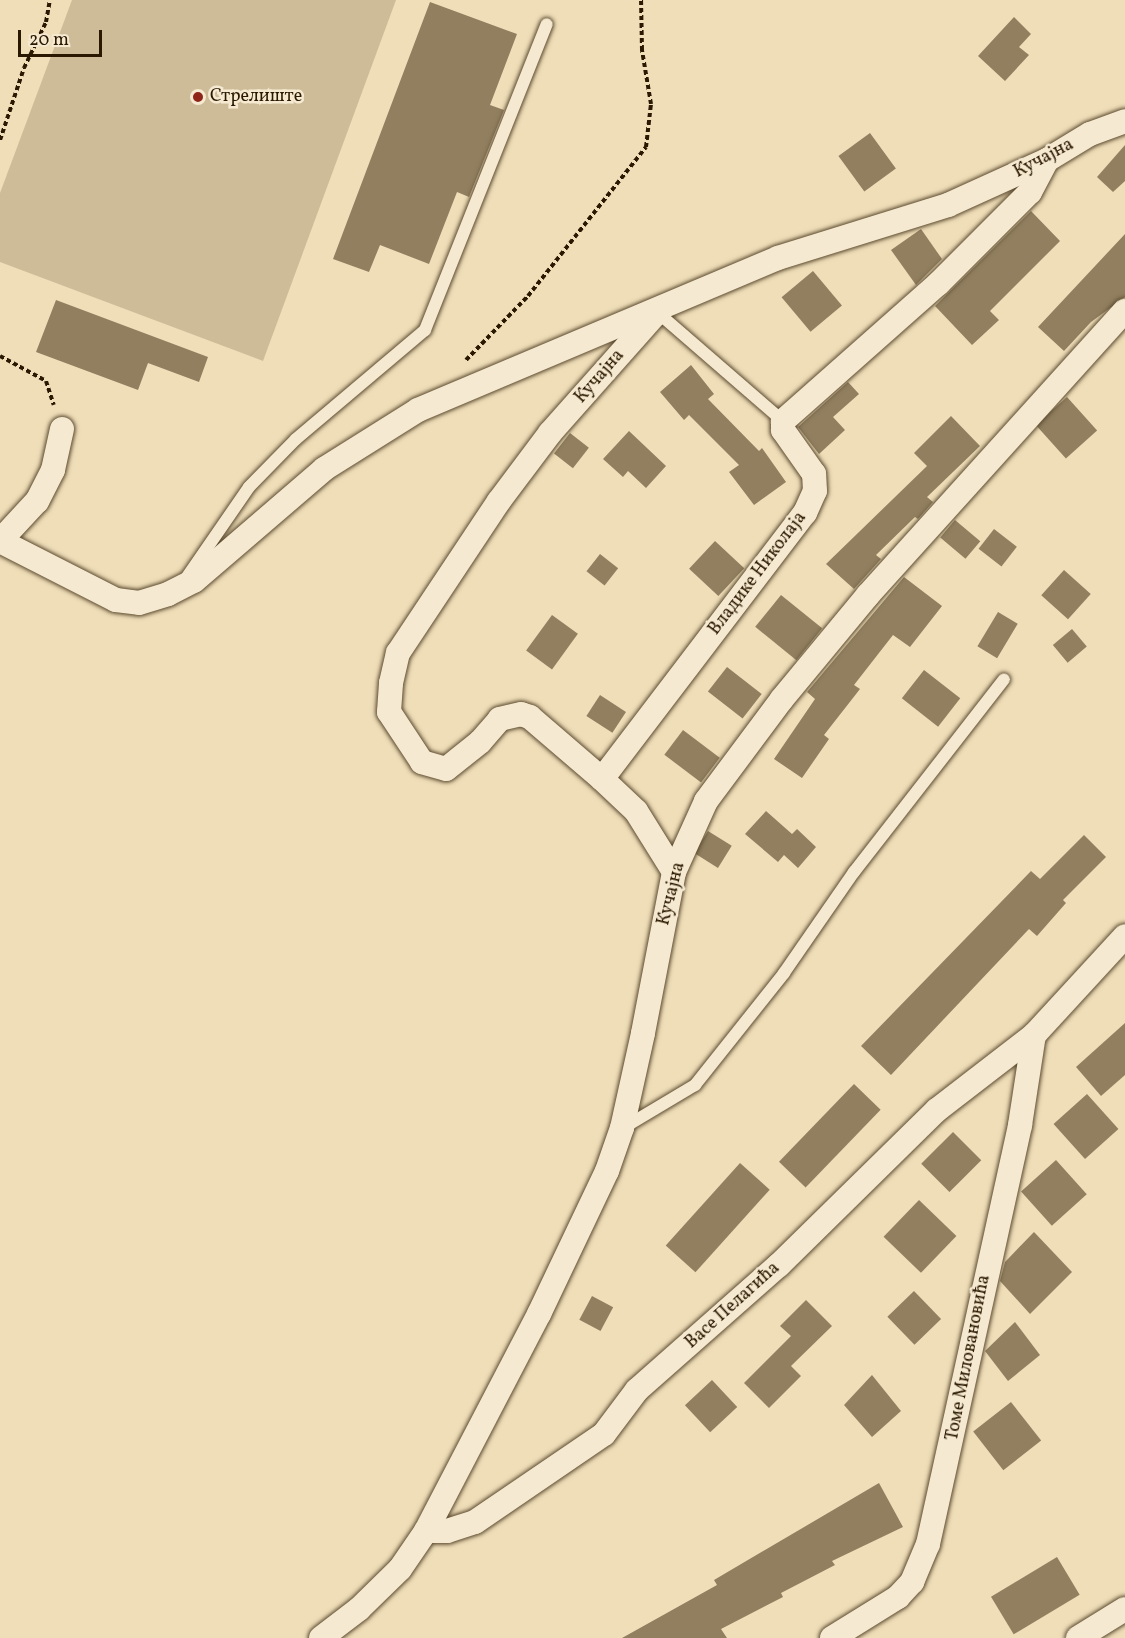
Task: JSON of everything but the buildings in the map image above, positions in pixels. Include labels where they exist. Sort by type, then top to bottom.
[{"type":"street","name":"Кучајна","points":[[602,779],[530,717],[521,714],[500,719],[480,742],[446,769],[422,762],[389,712],[398,653],[531,459],[657,312],[778,258],[948,205],[1047,160],[1090,134],[1125,121]]},
{"type":"street","points":[[783,421],[938,284],[1030,192],[1047,160]]},
{"type":"street","name":"Кучајна","points":[[426,1531],[539,1314],[607,1171],[622,1128],[674,872],[706,801],[782,699],[951,499],[1125,311]]},
{"type":"street","points":[[62,429],[53,470],[37,501],[0,541],[116,600],[139,603],[180,588],[203,574],[324,469],[418,410],[657,312]]},
{"type":"street","name":"Владике Николаја","points":[[602,779],[805,513],[815,491],[814,474],[783,430],[783,421]]},
{"type":"street","points":[[602,779],[636,810],[674,872]]},
{"type":"street","name":"Васе Пелагића","points":[[426,1531],[447,1531],[475,1522],[604,1434],[637,1390],[779,1265],[936,1110],[1034,1035],[1125,936]]},
{"type":"street","name":"Томе Миловановића","points":[[832,1638],[898,1597],[912,1582],[928,1544],[1020,1125],[1034,1035]]},
{"type":"street","points":[[321,1638],[359,1609],[400,1569],[426,1531]]},
{"type":"street","points":[[1078,1638],[1125,1609]]},
{"type":"lane","points":[[180,588],[249,487],[296,439],[425,330],[547,24]]},
{"type":"lane","points":[[657,312],[783,421]]},
{"type":"lane","points":[[622,1128],[695,1085],[784,973],[854,872],[1004,679]]},
{"type":"path","points":[[0,140],[24,68],[46,22],[50,0]]},
{"type":"path","points":[[457,369],[528,296],[646,147],[651,104],[642,50],[641,0]]},
{"type":"path","points":[[0,356],[46,381],[62,429]]},
{"type":"shaded area","name":"Стрелиште","points":[[72,0],[396,0],[263,361],[0,262],[0,193]]},
{"type":"place","name":"Стрелиште","points":[[198,97]]}]
